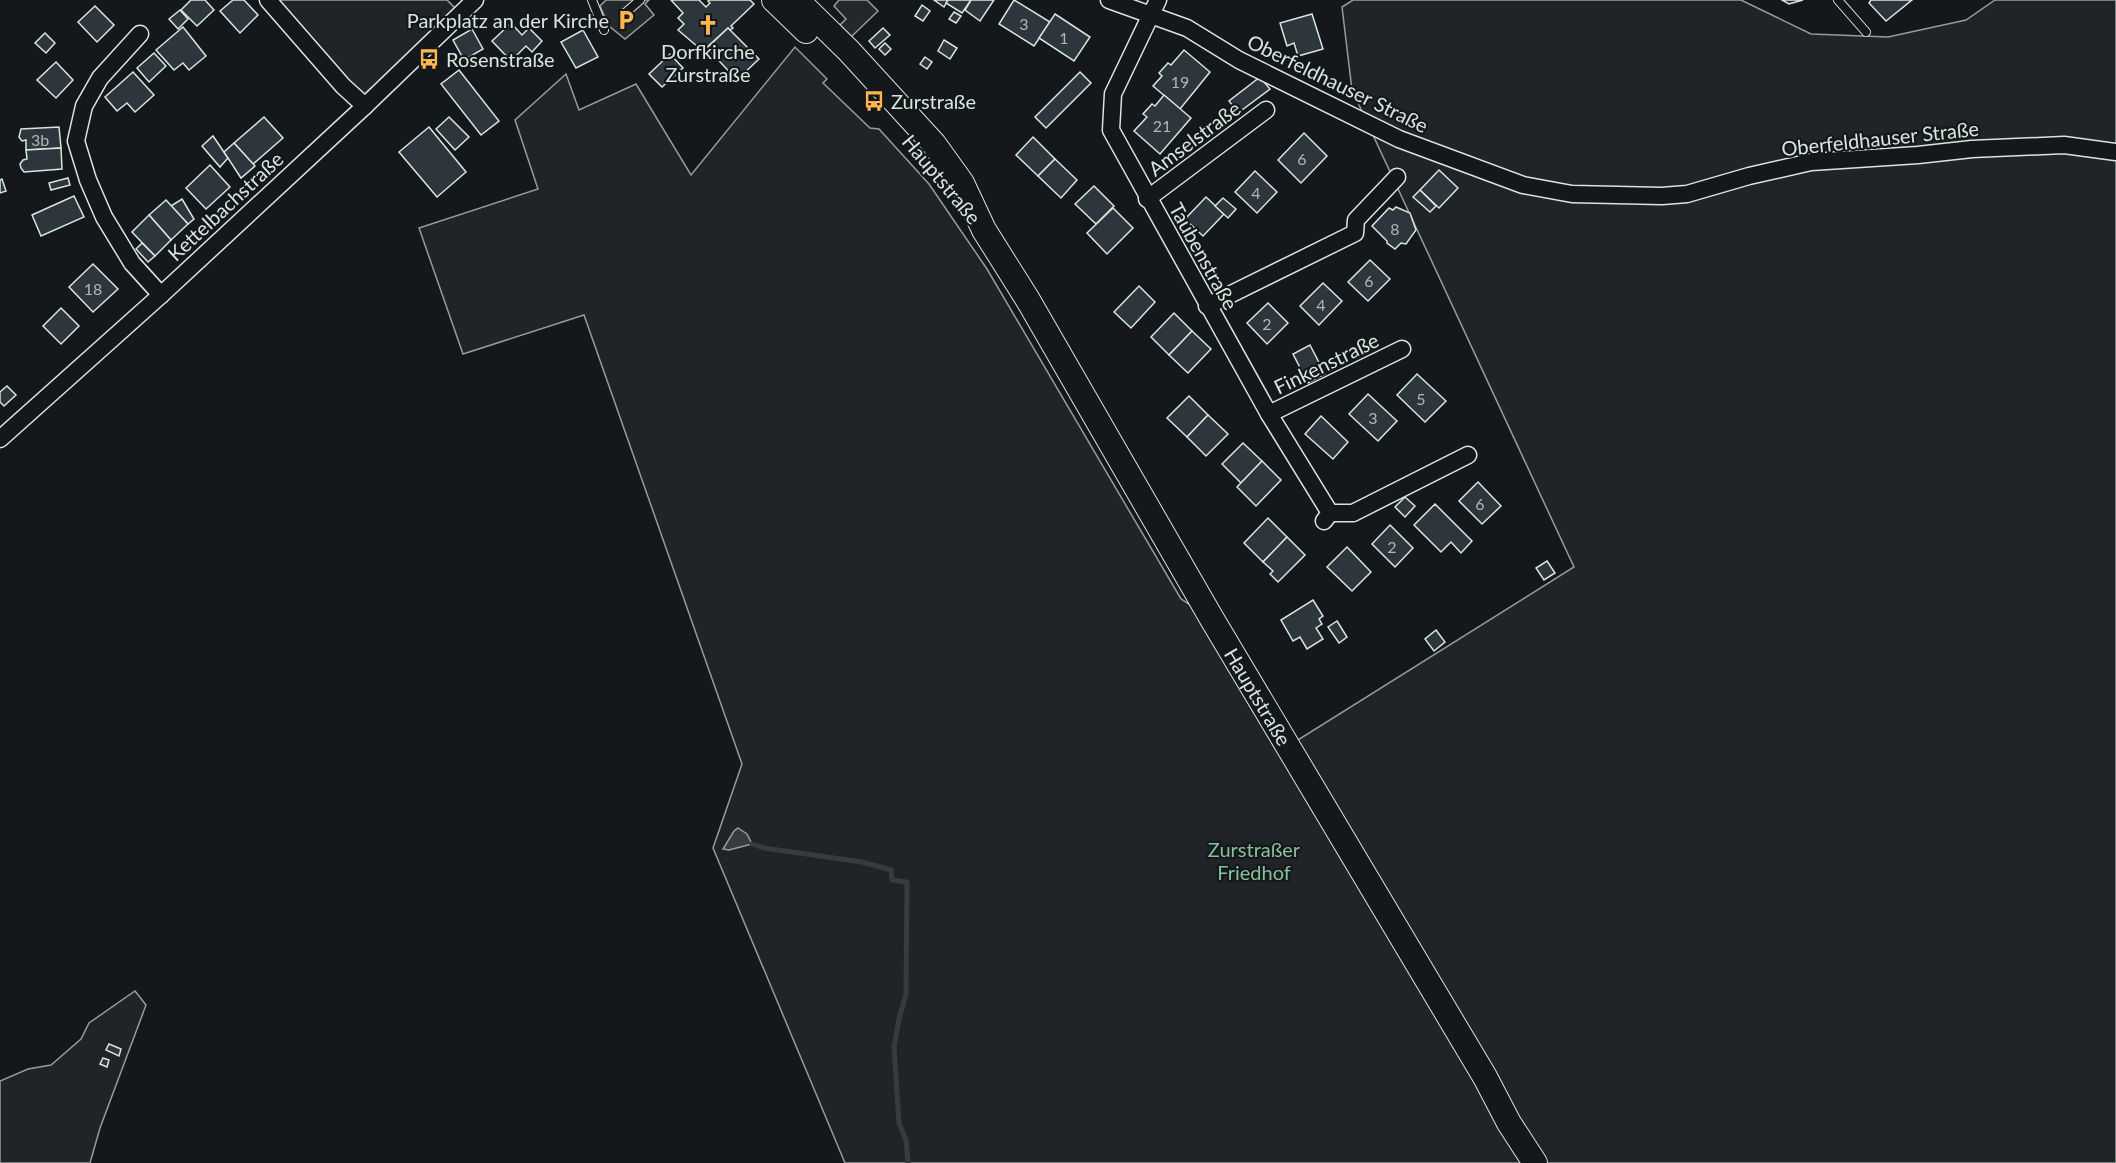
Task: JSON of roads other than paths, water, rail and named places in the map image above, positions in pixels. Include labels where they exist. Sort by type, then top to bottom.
[{"type":"main road","name":"Hauptstraße","points":[[774,0],[898,127],[925,158],[957,202],[984,230]]},
{"type":"main road","name":"Hauptstraße","points":[[797,0],[849,51],[934,144],[962,183],[984,230],[1028,300],[1223,637],[1485,1077],[1509,1123],[1535,1163]]},
{"type":"street","points":[[268,0],[343,86],[365,106]]},
{"type":"street","name":"Kettelbachstraße","points":[[0,439],[161,295],[365,106],[475,0]]},
{"type":"street","name":"Oberfeldhauser Straße","points":[[1109,0],[1155,7],[1239,60],[1399,139],[1510,181],[1572,194],[1662,196],[1686,194],[1749,176],[1811,162],[1917,156],[1972,149],[2064,145],[2116,152]]},
{"type":"street","name":"Taubenstraße","points":[[1155,7],[1113,94],[1111,130],[1207,306],[1327,517],[1353,513],[1468,455]]},
{"type":"street","points":[[140,34],[100,78],[84,106],[76,141],[88,180],[104,218],[132,262],[161,295]]},
{"type":"street","name":"Amselstraße","points":[[1148,199],[1266,110]]},
{"type":"street","points":[[1207,306],[1354,232],[1356,220],[1397,177]]},
{"type":"street","name":"Finkenstraße","points":[[1269,414],[1402,349]]},
{"type":"lane","points":[[592,0],[604,30]]},
{"type":"lane","points":[[624,14],[640,0]]},
{"type":"lane","points":[[1838,0],[1866,32]]},
{"type":"waterway","points":[[752,844],[764,848],[862,862],[891,870],[892,880],[907,882],[906,994],[894,1047],[899,1123],[906,1140],[908,1163]]},
{"type":"place","name":"Parkplatz an der Kirche","points":[[626,20]]},
{"type":"place","name":"Dorfkirche Zurstraße","points":[[708,25]]},
{"type":"place","name":"Rosenstraße","points":[[429,59]]},
{"type":"place","name":"Zurstraße","points":[[874,101]]},
{"type":"park label","name":"Zurstraßer Friedhof","points":[[1254,860]]}]
